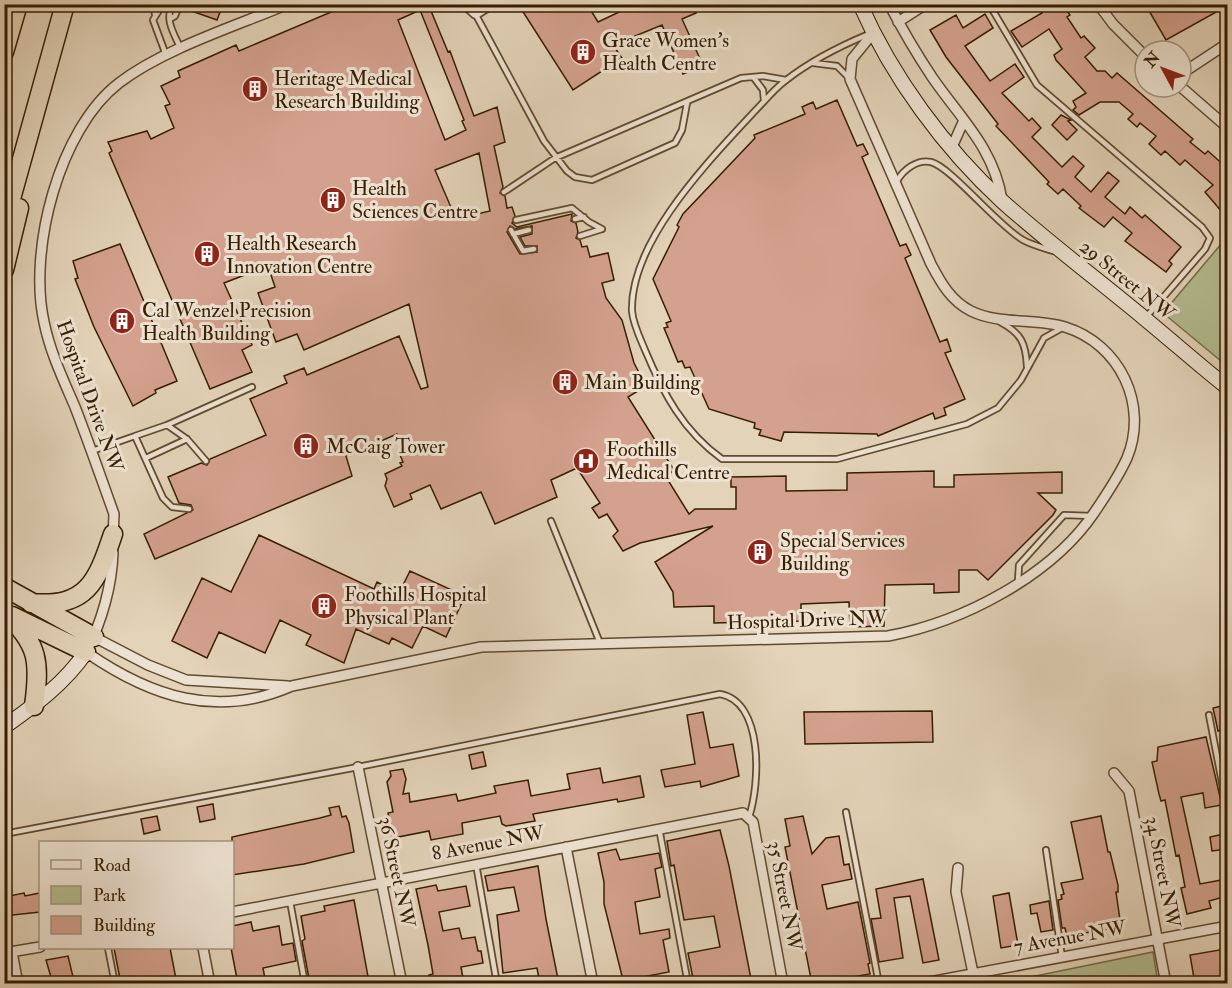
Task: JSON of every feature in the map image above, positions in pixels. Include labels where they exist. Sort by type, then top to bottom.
[{"type":"highway","points":[[4,52],[18,4]]},
{"type":"highway","points":[[4,224],[25,159],[65,4]]},
{"type":"highway","points":[[4,270],[17,225],[25,159]]},
{"type":"highway","points":[[30,603],[64,603],[86,590],[96,578],[113,534]]},
{"type":"highway","points":[[4,587],[90,644]]},
{"type":"highway","points":[[5,613],[90,644]]},
{"type":"highway","points":[[5,613],[35,648],[38,667],[34,706]]},
{"type":"street","name":"Hospital Drive NW","points":[[90,644],[112,566],[114,514],[92,451],[50,349],[43,319],[41,274],[47,221],[64,162],[84,121],[119,82],[181,49],[288,4]]},
{"type":"street","name":"29 Street NW","points":[[860,4],[907,86],[952,147],[1002,201],[1227,388]]},
{"type":"street","points":[[889,4],[931,76],[984,147],[998,175],[1002,201]]},
{"type":"street","points":[[898,22],[926,4]]},
{"type":"street","points":[[1100,8],[1133,43]]},
{"type":"street","points":[[850,78],[852,59],[874,32]]},
{"type":"street","points":[[1193,66],[1227,44]]},
{"type":"street","name":"Hospital Drive NW","points":[[90,644],[113,670],[144,685],[187,699],[234,702],[265,698],[292,686],[481,647],[888,636],[905,633],[989,602],[1018,584],[1075,538],[1117,479],[1128,456],[1134,432],[1133,401],[1128,383],[1116,361],[1090,339],[1064,327],[990,317],[972,311],[945,288],[895,184],[850,78]]},
{"type":"street","points":[[1193,98],[1227,128]]},
{"type":"street","points":[[952,147],[964,120]]},
{"type":"street","name":"Hospital Drive NW","points":[[90,644],[131,657],[186,681],[292,686]]},
{"type":"street","points":[[4,727],[34,706],[66,678],[90,644]]},
{"type":"street","name":"36 Street NW","points":[[358,767],[402,984]]},
{"type":"street","name":"34 Street NW","points":[[1114,773],[1129,791],[1166,984]]},
{"type":"street","name":"8 Avenue NW","points":[[234,912],[659,828],[743,813],[749,817]]},
{"type":"street","name":"35 Street NW","points":[[749,817],[753,822],[783,984]]},
{"type":"street","points":[[566,847],[593,984]]},
{"type":"street","points":[[958,868],[956,892],[973,973]]},
{"type":"street","name":"7 Avenue NW","points":[[919,984],[1227,926]]},
{"type":"street","points":[[18,984],[8,953],[39,947]]},
{"type":"street","points":[[203,949],[210,984]]},
{"type":"lane","points":[[154,4],[154,26],[166,56]]},
{"type":"lane","points":[[155,15],[163,4]]},
{"type":"lane","points":[[172,4],[170,19],[181,49]]},
{"type":"lane","points":[[462,4],[476,16]]},
{"type":"lane","points":[[470,4],[555,158],[575,177],[585,180],[597,179],[675,142],[682,130],[687,103]]},
{"type":"lane","points":[[476,16],[495,4]]},
{"type":"lane","points":[[989,4],[1037,85],[1202,228],[1210,238],[1205,249],[1145,318]]},
{"type":"lane","points":[[1100,8],[1113,4]]},
{"type":"lane","points":[[170,19],[179,6]]},
{"type":"lane","points":[[874,32],[812,63],[786,80],[764,100],[736,129],[684,192],[656,234],[638,275],[632,310],[634,322],[661,389],[687,428],[722,459],[837,459],[946,431],[986,417],[1011,395],[1044,338],[1064,327]]},
{"type":"lane","points":[[812,63],[837,66],[850,78]]},
{"type":"lane","points":[[504,192],[555,158],[741,78],[763,76],[786,80]]},
{"type":"lane","points":[[754,78],[763,90],[764,100]]},
{"type":"lane","points":[[895,184],[901,174],[916,163],[930,162],[942,168],[988,212],[1023,240],[1066,256]]},
{"type":"lane","points":[[516,220],[572,208],[602,229],[580,236]]},
{"type":"lane","points":[[575,219],[584,218]]},
{"type":"lane","points":[[529,230],[512,232],[523,251],[534,249]]},
{"type":"lane","points":[[990,317],[1015,329],[1023,339],[1027,367]]},
{"type":"lane","points":[[92,451],[167,425],[252,387]]},
{"type":"lane","points":[[167,425],[187,439],[206,461]]},
{"type":"lane","points":[[135,436],[163,498],[172,507],[189,508]]},
{"type":"lane","points":[[146,458],[187,439]]},
{"type":"lane","points":[[1018,584],[1019,565],[1064,515],[1092,516]]},
{"type":"lane","points":[[551,521],[600,643]]},
{"type":"lane","points":[[4,834],[358,767],[720,694],[731,696],[741,704],[748,717],[758,772],[749,817]]},
{"type":"lane","points":[[1209,715],[1227,814]]},
{"type":"lane","points":[[846,812],[879,984]]},
{"type":"lane","points":[[659,828],[688,984]]},
{"type":"lane","points":[[1046,850],[1062,957]]},
{"type":"lane","points":[[476,864],[497,984]]},
{"type":"lane","points":[[290,901],[305,984]]},
{"type":"lane","points":[[108,949],[115,984]]},
{"type":"green space","points":[[1227,237],[1227,366],[1163,313]]},
{"type":"green space","points":[[1153,952],[1158,983],[1001,983]]},
{"type":"building","points":[[183,4],[223,4],[217,20],[183,8]]},
{"type":"building","points":[[350,4],[433,4],[429,6],[448,52],[450,51],[474,116],[497,107],[505,142],[494,146],[503,187],[500,193],[505,196],[507,208],[512,207],[515,216],[512,223],[517,227],[572,214],[571,221],[576,223],[578,232],[576,238],[580,240],[582,247],[587,246],[590,257],[608,253],[614,280],[602,283],[606,298],[622,320],[634,363],[646,386],[628,397],[674,470],[666,477],[689,514],[695,509],[736,509],[736,487],[731,487],[731,477],[786,476],[786,491],[847,490],[847,473],[934,471],[934,487],[954,487],[954,475],[1062,472],[1062,493],[1038,493],[1056,510],[988,580],[977,570],[959,570],[959,592],[934,593],[934,584],[885,585],[884,626],[850,627],[849,602],[801,604],[801,621],[714,623],[714,606],[674,607],[673,592],[655,562],[713,526],[640,543],[623,551],[613,536],[618,531],[607,514],[599,518],[592,508],[600,503],[577,468],[551,480],[557,497],[495,524],[481,492],[441,509],[430,485],[410,494],[412,499],[394,507],[385,486],[387,479],[385,474],[402,466],[400,455],[405,453],[397,434],[346,456],[352,476],[155,559],[144,534],[193,510],[191,505],[179,503],[168,477],[201,463],[207,465],[210,459],[266,435],[250,399],[287,383],[284,376],[304,368],[307,375],[399,336],[421,389],[428,387],[409,304],[304,350],[297,334],[276,342],[258,293],[275,287],[268,266],[224,283],[252,345],[242,350],[252,372],[210,389],[109,153],[112,151],[108,142],[147,131],[151,139],[174,128],[165,106],[170,104],[161,86],[180,77],[178,71],[236,45],[239,51]],"holes":[[[420,10],[466,130],[445,140],[398,20]],[[479,153],[490,211],[456,219],[435,170]],[[510,226],[515,229],[532,226],[532,234],[520,237],[525,246],[537,246],[537,252],[520,254],[507,232]]]},
{"type":"building","name":"Grace Women's Health Centre","points":[[518,4],[587,4],[598,22],[636,4],[692,4],[696,13],[682,19],[701,61],[693,64],[695,69],[683,74],[662,25],[613,45],[622,58],[573,90]]},
{"type":"building","points":[[1037,4],[1063,4],[1070,15],[1067,17],[1081,38],[1084,36],[1095,48],[1085,57],[1097,71],[1105,71],[1112,78],[1117,73],[1133,87],[1133,99],[1147,99],[1193,139],[1190,142],[1205,154],[1208,151],[1227,168],[1227,207],[1222,212],[1205,192],[1213,185],[1185,160],[1180,165],[1165,151],[1161,155],[1149,144],[1156,136],[1140,123],[1137,127],[1128,119],[1133,114],[1119,102],[1100,102],[1079,115],[1073,110],[1076,107],[1073,101],[1086,93],[1056,60],[1054,55],[1062,49],[1049,29],[1022,47],[1011,31],[1042,13]]},
{"type":"building","points":[[1156,4],[1227,4],[1168,39],[1165,39],[1148,9]]},
{"type":"building","points":[[985,14],[993,28],[965,46],[990,81],[1015,64],[1024,77],[1002,93],[1029,121],[1032,118],[1041,128],[1032,137],[1062,167],[1073,156],[1084,166],[1075,177],[1091,192],[1108,172],[1119,181],[1105,197],[1125,214],[1130,207],[1142,218],[1145,215],[1181,247],[1169,261],[1172,264],[1166,272],[1125,241],[1132,233],[1113,217],[1104,227],[1079,208],[1081,206],[1063,189],[1058,194],[1047,184],[1049,182],[996,126],[998,124],[946,57],[930,30],[956,15],[963,28]]},
{"type":"building","points":[[837,100],[857,146],[863,144],[868,154],[862,157],[900,246],[906,244],[911,255],[905,258],[940,342],[947,339],[951,351],[945,353],[965,399],[944,408],[946,415],[935,419],[933,413],[878,436],[877,434],[784,432],[781,441],[759,435],[761,430],[754,428],[755,423],[709,409],[690,367],[685,368],[682,361],[678,362],[664,328],[668,327],[666,323],[671,321],[653,279],[679,227],[677,225],[683,214],[755,138],[754,135],[805,114],[802,107],[813,102],[816,109]]},
{"type":"building","points":[[1061,115],[1071,120],[1068,121],[1077,130],[1067,140],[1052,125]]},
{"type":"building","name":"Cal Wenzel Precision Health Building","points":[[120,244],[177,381],[155,390],[156,393],[133,406],[94,327],[75,279],[78,278],[73,261]]},
{"type":"building","name":"Foothills Hospital Physical Plant","points":[[259,535],[374,589],[377,582],[399,593],[410,571],[465,596],[446,637],[423,626],[412,648],[392,638],[389,644],[356,629],[344,663],[306,645],[311,635],[280,620],[265,653],[219,632],[207,658],[172,641],[202,578],[231,592]]},
{"type":"building","points":[[1226,705],[1227,729],[1218,731],[1213,708]]},
{"type":"building","points":[[932,711],[933,742],[805,744],[804,712]]},
{"type":"building","points":[[703,712],[710,748],[733,744],[739,776],[701,787],[700,781],[665,787],[661,770],[695,764],[687,715]]},
{"type":"building","points":[[1206,737],[1222,805],[1205,808],[1203,793],[1181,797],[1200,884],[1227,879],[1227,896],[1209,901],[1211,908],[1187,914],[1181,888],[1185,887],[1179,855],[1176,856],[1165,800],[1161,801],[1152,762],[1157,761],[1158,747]]},
{"type":"building","points":[[483,752],[486,766],[472,769],[469,755]]},
{"type":"building","points":[[600,768],[603,783],[640,776],[644,797],[618,802],[617,799],[533,814],[535,821],[506,826],[502,824],[500,816],[462,823],[463,834],[431,840],[429,831],[393,838],[388,813],[393,812],[387,782],[391,776],[390,771],[403,769],[406,779],[403,794],[409,793],[410,802],[456,794],[458,801],[496,793],[494,786],[528,780],[531,796],[570,789],[567,774]]},
{"type":"building","points":[[213,804],[215,819],[200,822],[197,807]]},
{"type":"building","points":[[339,806],[342,817],[346,816],[354,852],[304,864],[234,875],[232,837],[331,815],[329,808]]},
{"type":"building","points":[[157,816],[160,830],[144,834],[141,819]]},
{"type":"building","points":[[803,816],[812,854],[826,838],[839,836],[844,865],[849,864],[852,879],[822,885],[827,909],[858,902],[870,963],[868,964],[870,974],[812,984],[785,847],[790,846],[785,819]]},
{"type":"building","points":[[1101,816],[1108,852],[1110,852],[1118,885],[1118,892],[1116,892],[1121,927],[1067,936],[1065,928],[1062,928],[1058,900],[1062,899],[1061,895],[1064,894],[1061,883],[1083,879],[1071,822]]},
{"type":"building","points":[[720,830],[752,984],[694,984],[688,953],[720,947],[714,916],[684,920],[667,841]]},
{"type":"building","points":[[1224,834],[1227,849],[1212,851],[1210,837]]},
{"type":"building","points":[[616,849],[620,860],[659,853],[662,867],[655,869],[660,897],[635,902],[640,934],[669,929],[670,938],[663,940],[669,972],[642,977],[643,984],[624,984],[604,904],[604,882],[598,853]]},
{"type":"building","points":[[538,866],[559,984],[540,984],[537,968],[503,973],[497,915],[519,911],[514,887],[488,891],[485,876]]},
{"type":"building","points":[[923,879],[939,960],[923,963],[910,896],[894,898],[903,958],[879,962],[871,919],[881,918],[876,889]]},
{"type":"building","points":[[436,885],[438,891],[466,886],[470,906],[439,912],[443,931],[459,928],[462,939],[475,937],[478,951],[481,951],[483,963],[461,967],[464,984],[431,984],[429,975],[433,974],[416,889]]},
{"type":"building","points":[[24,893],[25,896],[39,893],[39,912],[4,916],[4,897]]},
{"type":"building","points":[[1009,893],[1018,945],[1001,948],[993,896]]},
{"type":"building","points":[[354,900],[369,982],[310,984],[302,941],[305,939],[301,916],[325,911],[324,906]]},
{"type":"building","points":[[1049,901],[1053,930],[1041,932],[1037,913],[1031,914],[1030,905]]},
{"type":"building","points":[[251,922],[253,931],[279,926],[282,945],[293,943],[296,961],[263,968],[266,984],[238,984],[231,949],[234,949],[234,926]]},
{"type":"building","points":[[114,949],[170,949],[177,984],[121,984]]},
{"type":"building","points":[[1225,949],[1227,959],[1223,959],[1227,984],[1195,984],[1190,955]]},
{"type":"building","points":[[68,956],[74,981],[53,984],[46,960]]},
{"type":"place","name":"Grace Women's Health Centre","points":[[583,52]]},
{"type":"place","name":"Heritage Medical Research Building","points":[[255,89]]},
{"type":"place","name":"Health Sciences Centre","points":[[333,200]]},
{"type":"place","name":"Health Research Innovation Centre","points":[[207,254]]},
{"type":"place","name":"Cal Wenzel Precision Health Building","points":[[122,321]]},
{"type":"place","name":"Main Building","points":[[565,382]]},
{"type":"place","name":"McCaig Tower","points":[[306,446]]},
{"type":"place","name":"Foothills Medical Centre","points":[[586,461]]},
{"type":"place","name":"Special Services Building","points":[[760,552]]},
{"type":"place","name":"Foothills Hospital Physical Plant","points":[[324,606]]}]
